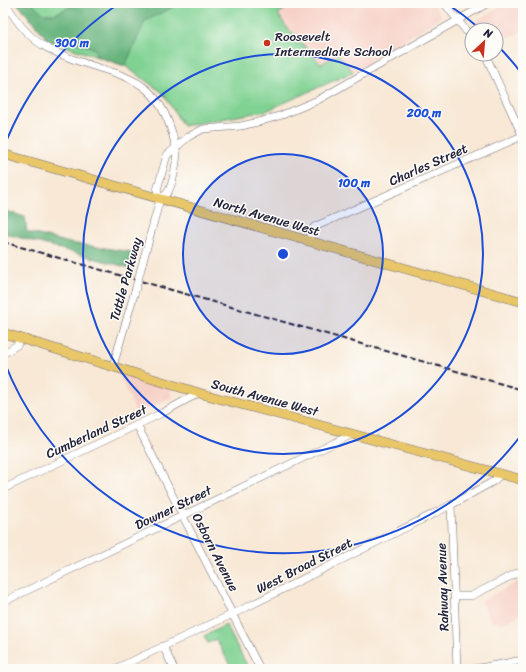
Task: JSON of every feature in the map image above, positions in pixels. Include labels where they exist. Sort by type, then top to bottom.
[{"type":"main road","name":"North Avenue West","points":[[3,154],[523,302]]},
{"type":"main road","name":"South Avenue West","points":[[3,333],[199,393],[523,480]]},
{"type":"street","name":"Tuttle Parkway","points":[[6,3],[14,18],[29,35],[49,49],[130,78],[149,91],[167,115],[178,158],[168,193],[160,199]]},
{"type":"street","points":[[444,3],[464,28]]},
{"type":"street","name":"Tuttle Parkway","points":[[113,366],[160,199],[157,190],[167,155],[176,147],[203,129],[241,126],[262,121],[282,115],[318,100],[488,3]]},
{"type":"street","points":[[489,62],[523,137]]},
{"type":"street","name":"Charles Street","points":[[308,241],[314,227],[523,137]]},
{"type":"street","points":[[3,354],[14,348],[20,338]]},
{"type":"street","name":"Cumberland Street","points":[[3,489],[137,425],[199,393]]},
{"type":"street","name":"Osborn Avenue","points":[[137,425],[234,614],[260,669]]},
{"type":"street","name":"Downer Street","points":[[3,602],[353,434]]},
{"type":"street","name":"West Broad Street","points":[[115,669],[234,614],[451,505],[494,481],[500,475]]},
{"type":"street","name":"Rahway Avenue","points":[[451,505],[457,669]]},
{"type":"street","points":[[454,596],[471,596],[523,570]]},
{"type":"street","points":[[163,646],[174,669]]},
{"type":"street","points":[[474,669],[523,660]]},
{"type":"shaded area","name":"Roosevelt Intermediate School","points":[[181,3],[433,3],[441,15],[438,19],[353,72],[266,111],[183,126],[163,93],[125,66]]},
{"type":"shaded area","points":[[506,3],[523,3],[523,31],[504,39],[504,22],[475,22]]},
{"type":"shaded area","points":[[119,374],[170,387],[171,398],[136,413]]},
{"type":"shaded area","points":[[523,579],[523,613],[504,623],[492,623],[481,601]]},
{"type":"green space","name":"Roosevelt Intermediate School","points":[[17,3],[294,3],[278,14],[285,25],[321,64],[338,54],[353,72],[266,111],[183,126],[163,93],[125,66],[49,41]]},
{"type":"green space","points":[[17,3],[31,3],[44,14],[55,14],[78,3],[90,6],[92,3],[181,3],[145,21],[125,66],[96,56],[95,49],[70,39],[59,44],[49,41]]},
{"type":"green space","points":[[3,210],[25,217],[27,232],[70,243],[132,252],[133,269],[3,233]]},
{"type":"green space","points":[[226,625],[249,669],[232,669],[216,639],[208,643],[204,636]]},
{"type":"railway","points":[[3,242],[523,390]]},
{"type":"place","name":"Roosevelt Intermediate School","points":[[267,43]]}]
